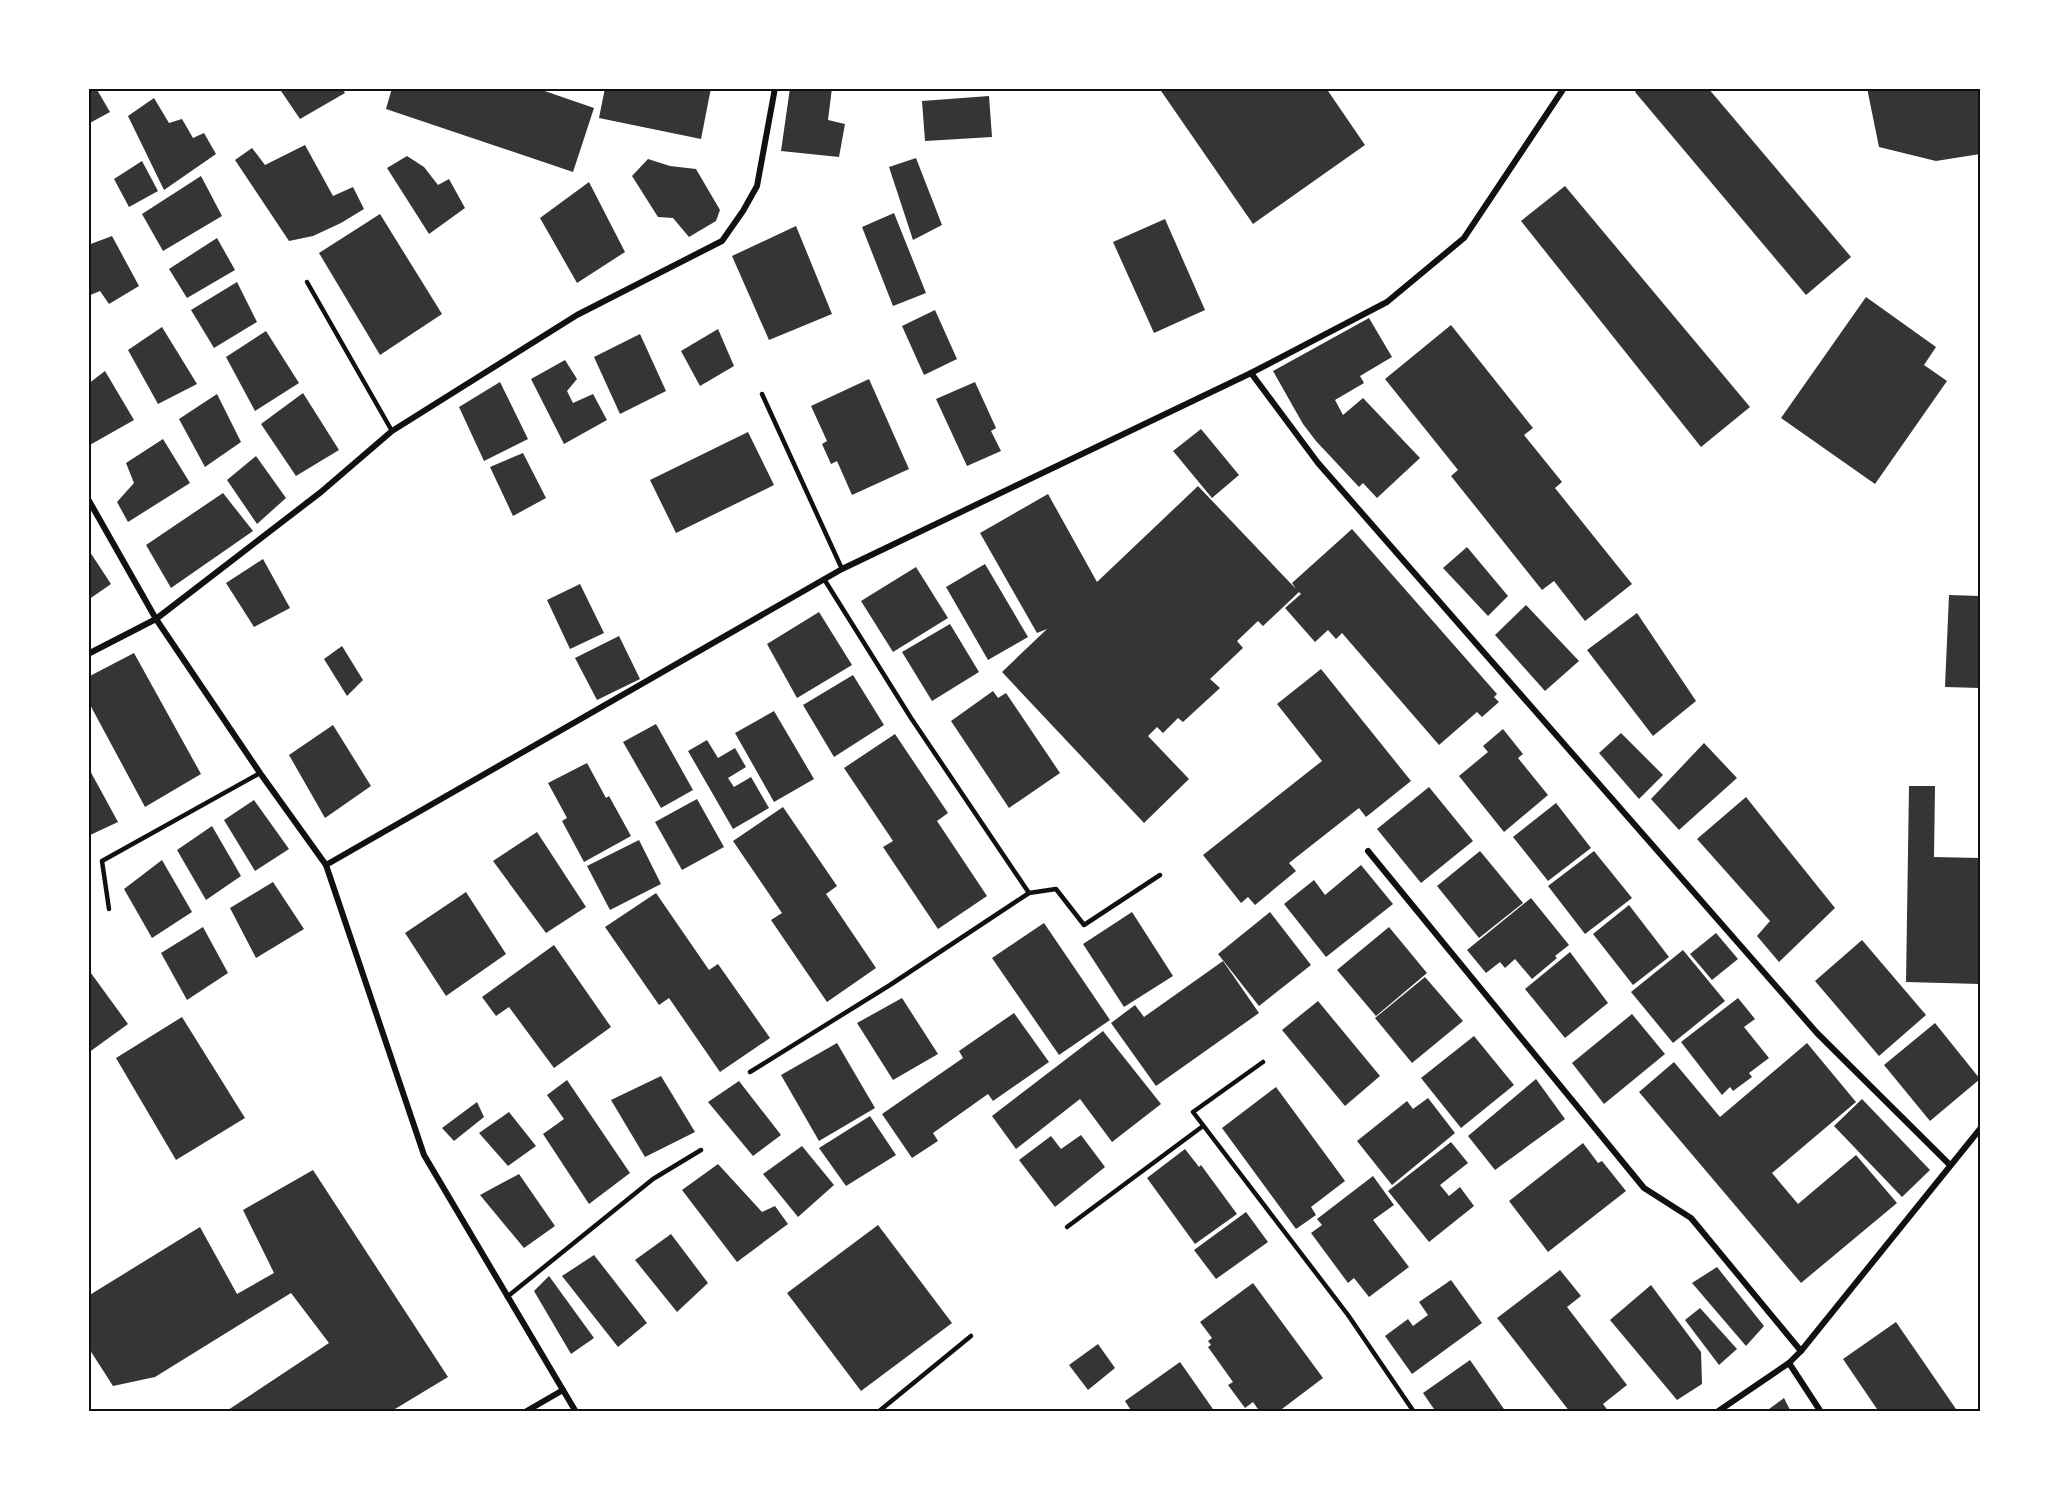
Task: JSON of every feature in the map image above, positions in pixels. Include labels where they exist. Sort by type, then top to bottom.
[{"type":"street","points":[[88,654],[156,619],[321,492],[392,431],[577,315],[722,241],[743,212],[757,186],[775,88]]},
{"type":"street","points":[[326,865],[842,569],[1251,373],[1387,302],[1464,238],[1564,88]]},
{"type":"street","points":[[1251,373],[1318,463],[1802,1015],[1950,1165]]},
{"type":"street","points":[[88,499],[156,619],[260,773],[326,865],[424,1155],[576,1412]]},
{"type":"street","points":[[1368,851],[1644,1188],[1691,1218],[1801,1351]]},
{"type":"street","points":[[1717,1412],[1789,1363],[1801,1351],[1980,1129]]},
{"type":"street","points":[[1789,1363],[1821,1412]]},
{"type":"street","points":[[525,1412],[563,1390]]},
{"type":"lane","points":[[307,282],[392,431]]},
{"type":"lane","points":[[762,394],[842,569]]},
{"type":"lane","points":[[824,579],[911,718],[1029,893]]},
{"type":"lane","points":[[109,909],[102,861],[260,773]]},
{"type":"lane","points":[[750,1072],[890,985],[1029,893],[1056,889],[1084,925],[1160,875]]},
{"type":"lane","points":[[1263,1062],[1193,1112],[1348,1315],[1414,1412]]},
{"type":"lane","points":[[1067,1227],[1203,1126]]},
{"type":"lane","points":[[507,1297],[653,1179],[701,1150]]},
{"type":"lane","points":[[878,1412],[972,1336]]},
{"type":"building","points":[[88,88],[96,88],[110,112],[88,124]]},
{"type":"building","points":[[279,88],[342,88],[345,93],[300,119]]},
{"type":"building","points":[[392,88],[536,88],[594,108],[573,172],[386,109]]},
{"type":"building","points":[[605,88],[711,88],[701,139],[599,118]]},
{"type":"building","points":[[790,88],[832,88],[828,120],[845,124],[839,157],[781,151]]},
{"type":"building","points":[[1159,88],[1326,88],[1365,145],[1253,224]]},
{"type":"building","points":[[1639,88],[1708,88],[1851,257],[1806,295],[1635,92]]},
{"type":"building","points":[[1867,88],[1980,88],[1980,154],[1936,161],[1879,147]]},
{"type":"building","points":[[989,96],[992,137],[925,141],[922,101]]},
{"type":"building","points":[[154,98],[169,123],[182,119],[193,138],[204,133],[216,154],[164,190],[128,116]]},
{"type":"building","points":[[305,145],[333,196],[353,187],[364,209],[313,236],[289,241],[235,160],[252,148],[265,165]]},
{"type":"building","points":[[407,156],[424,167],[438,185],[449,179],[465,208],[429,234],[387,168]]},
{"type":"building","points":[[916,158],[942,225],[913,240],[889,167]]},
{"type":"building","points":[[648,159],[670,166],[696,169],[720,210],[716,221],[689,237],[673,218],[658,217],[632,176]]},
{"type":"building","points":[[142,161],[158,191],[129,207],[114,179]]},
{"type":"building","points":[[201,176],[222,216],[163,251],[142,214]]},
{"type":"building","points":[[589,182],[625,252],[577,283],[540,218]]},
{"type":"building","points":[[1565,186],[1750,407],[1701,447],[1521,221]]},
{"type":"building","points":[[894,213],[926,293],[893,306],[862,227]]},
{"type":"building","points":[[380,214],[442,314],[380,355],[319,253]]},
{"type":"building","points":[[1165,219],[1205,310],[1154,333],[1113,242]]},
{"type":"building","points":[[796,226],[832,314],[769,340],[732,256]]},
{"type":"building","points":[[112,236],[139,286],[109,304],[100,291],[88,296],[88,245]]},
{"type":"building","points":[[217,238],[235,270],[187,298],[169,269]]},
{"type":"building","points":[[237,282],[257,322],[214,348],[191,310]]},
{"type":"building","points":[[1866,297],[1936,347],[1924,365],[1947,381],[1875,484],[1781,418]]},
{"type":"building","points":[[935,310],[957,359],[924,375],[902,326]]},
{"type":"building","points":[[1369,318],[1392,357],[1360,376],[1364,383],[1335,400],[1343,415],[1363,398],[1420,458],[1377,498],[1363,483],[1359,487],[1316,441],[1303,424],[1273,371]]},
{"type":"building","points":[[1451,325],[1533,428],[1524,435],[1562,482],[1555,488],[1632,584],[1585,621],[1554,581],[1542,590],[1451,476],[1458,470],[1385,379]]},
{"type":"building","points":[[162,327],[197,384],[158,404],[128,350]]},
{"type":"building","points":[[718,329],[734,366],[700,386],[681,351]]},
{"type":"building","points":[[266,331],[299,383],[255,411],[226,357]]},
{"type":"building","points":[[640,334],[666,391],[620,414],[594,357]]},
{"type":"building","points":[[565,360],[577,379],[567,391],[573,403],[593,394],[607,420],[564,444],[531,379]]},
{"type":"building","points":[[105,371],[134,420],[88,446],[88,384]]},
{"type":"building","points":[[869,379],[909,469],[852,495],[837,461],[831,464],[822,444],[827,441],[811,406]]},
{"type":"building","points":[[500,382],[528,439],[484,461],[459,407]]},
{"type":"building","points":[[975,382],[996,428],[991,431],[1001,451],[967,466],[936,399]]},
{"type":"building","points":[[303,393],[339,450],[296,476],[261,424]]},
{"type":"building","points":[[217,394],[241,442],[205,467],[179,419]]},
{"type":"building","points":[[1201,429],[1239,475],[1212,498],[1173,451]]},
{"type":"building","points":[[748,432],[774,485],[676,533],[650,480]]},
{"type":"building","points":[[163,439],[190,483],[128,522],[117,502],[134,483],[126,463]]},
{"type":"building","points":[[523,453],[546,498],[513,516],[490,467]]},
{"type":"building","points":[[256,456],[286,498],[257,524],[227,480]]},
{"type":"building","points":[[1198,486],[1296,589],[1292,583],[1352,529],[1497,694],[1494,697],[1499,702],[1482,717],[1477,712],[1439,745],[1342,633],[1336,639],[1328,630],[1315,642],[1285,608],[1301,594],[1299,592],[1263,626],[1258,621],[1237,641],[1243,648],[1210,679],[1220,688],[1183,722],[1178,718],[1163,733],[1157,727],[1148,736],[1189,779],[1144,823],[1002,672],[1047,629],[1037,633],[980,533],[1048,494],[1097,582]]},
{"type":"building","points":[[223,493],[253,531],[171,588],[146,545]]},
{"type":"building","points":[[1467,547],[1508,596],[1488,616],[1443,568]]},
{"type":"building","points":[[88,549],[111,584],[88,600]]},
{"type":"building","points":[[263,559],[290,608],[254,627],[226,583]]},
{"type":"building","points":[[985,564],[1028,637],[988,660],[946,587]]},
{"type":"building","points":[[916,567],[948,618],[893,652],[861,601]]},
{"type":"building","points":[[580,584],[604,633],[570,649],[547,600]]},
{"type":"building","points":[[1949,595],[1980,596],[1980,688],[1945,687]]},
{"type":"building","points":[[1526,605],[1579,661],[1545,691],[1495,635]]},
{"type":"building","points":[[819,612],[852,665],[797,698],[767,644]]},
{"type":"building","points":[[1637,613],[1696,701],[1653,736],[1587,650]]},
{"type":"building","points":[[950,624],[979,672],[932,701],[902,652]]},
{"type":"building","points":[[619,636],[640,679],[597,700],[575,658]]},
{"type":"building","points":[[342,646],[363,680],[347,696],[324,659]]},
{"type":"building","points":[[134,653],[201,774],[145,807],[88,701],[88,677]]},
{"type":"building","points":[[1321,669],[1411,781],[1366,817],[1359,808],[1289,863],[1296,871],[1255,905],[1248,897],[1241,903],[1203,855],[1322,761],[1277,704]]},
{"type":"building","points":[[853,675],[884,725],[834,757],[803,705]]},
{"type":"building","points":[[993,691],[998,698],[1006,693],[1060,773],[1009,808],[951,721]]},
{"type":"building","points":[[774,711],[814,779],[774,802],[735,733]]},
{"type":"building","points":[[656,724],[693,790],[661,808],[623,742]]},
{"type":"building","points":[[333,725],[371,786],[325,818],[289,755]]},
{"type":"building","points":[[1503,729],[1523,754],[1518,758],[1548,795],[1504,832],[1459,776],[1488,752],[1483,746]]},
{"type":"building","points":[[1621,733],[1663,775],[1639,799],[1599,753]]},
{"type":"building","points":[[895,734],[948,813],[937,821],[987,896],[938,929],[883,847],[893,841],[844,768]]},
{"type":"building","points":[[707,740],[718,758],[735,748],[746,767],[728,778],[734,787],[751,777],[769,808],[733,829],[688,751]]},
{"type":"building","points":[[1704,743],[1737,778],[1679,830],[1651,799]]},
{"type":"building","points":[[587,763],[606,798],[609,796],[631,836],[584,862],[562,821],[567,818],[548,783]]},
{"type":"building","points":[[88,767],[118,822],[88,836]]},
{"type":"building","points":[[1909,786],[1935,786],[1934,857],[1980,858],[1980,984],[1906,982]]},
{"type":"building","points":[[1429,787],[1473,841],[1421,883],[1377,829]]},
{"type":"building","points":[[1746,797],[1835,908],[1779,962],[1757,936],[1770,921],[1697,839]]},
{"type":"building","points":[[697,799],[724,847],[682,870],[655,822]]},
{"type":"building","points":[[254,800],[289,849],[255,871],[224,820]]},
{"type":"building","points":[[1556,803],[1591,848],[1548,881],[1513,837]]},
{"type":"building","points":[[783,807],[837,886],[826,894],[876,968],[827,1002],[771,920],[782,913],[733,841]]},
{"type":"building","points":[[212,826],[241,876],[206,900],[177,850]]},
{"type":"building","points":[[537,832],[586,907],[546,933],[493,861]]},
{"type":"building","points":[[639,840],[661,884],[610,910],[587,866]]},
{"type":"building","points":[[1480,851],[1523,903],[1479,938],[1437,886]]},
{"type":"building","points":[[1594,851],[1632,898],[1585,934],[1548,886]]},
{"type":"building","points":[[162,860],[192,912],[152,938],[124,889]]},
{"type":"building","points":[[1361,865],[1393,904],[1326,957],[1284,904],[1314,880],[1325,895]]},
{"type":"building","points":[[273,882],[304,929],[256,958],[230,908]]},
{"type":"building","points":[[466,892],[506,954],[446,996],[405,933]]},
{"type":"building","points":[[656,893],[709,970],[718,964],[770,1038],[720,1072],[669,998],[659,1005],[605,927]]},
{"type":"building","points":[[1531,898],[1569,945],[1532,979],[1515,959],[1505,968],[1500,962],[1486,973],[1467,950]]},
{"type":"building","points":[[1629,905],[1669,957],[1633,985],[1593,934]]},
{"type":"building","points":[[1132,912],[1173,976],[1124,1007],[1083,944]]},
{"type":"building","points":[[1270,912],[1311,965],[1259,1006],[1218,954]]},
{"type":"building","points":[[1044,923],[1110,1020],[1059,1055],[992,958]]},
{"type":"building","points":[[203,927],[228,973],[187,1000],[161,953]]},
{"type":"building","points":[[1389,927],[1427,973],[1376,1016],[1337,970]]},
{"type":"building","points":[[1716,933],[1738,959],[1712,980],[1690,954]]},
{"type":"building","points":[[1862,940],[1926,1015],[1879,1056],[1815,981]]},
{"type":"building","points":[[554,945],[611,1027],[554,1068],[509,1007],[496,1016],[482,997]]},
{"type":"building","points":[[1683,950],[1725,1001],[1673,1043],[1631,992]]},
{"type":"building","points":[[1570,952],[1608,1003],[1565,1038],[1525,989]]},
{"type":"building","points":[[1223,961],[1259,1013],[1156,1086],[1111,1023],[1135,1005],[1144,1017]]},
{"type":"building","points":[[88,969],[128,1024],[88,1053]]},
{"type":"building","points":[[1425,977],[1463,1021],[1412,1063],[1375,1018]]},
{"type":"building","points":[[902,998],[938,1054],[893,1080],[857,1023]]},
{"type":"building","points":[[1738,998],[1755,1019],[1744,1027],[1769,1058],[1749,1073],[1752,1077],[1733,1091],[1730,1087],[1722,1095],[1681,1042]]},
{"type":"building","points":[[1318,1001],[1380,1076],[1345,1106],[1282,1030]]},
{"type":"building","points":[[1014,1013],[1049,1062],[993,1101],[988,1094],[933,1133],[938,1141],[912,1158],[882,1114],[963,1058],[959,1051]]},
{"type":"building","points":[[1632,1014],[1665,1054],[1604,1104],[1572,1063]]},
{"type":"building","points":[[182,1017],[245,1118],[176,1160],[116,1058]]},
{"type":"building","points":[[1935,1023],[1980,1079],[1930,1121],[1884,1065]]},
{"type":"building","points":[[1103,1031],[1161,1104],[1112,1142],[1080,1099],[1016,1149],[992,1116]]},
{"type":"building","points":[[1474,1036],[1514,1085],[1461,1128],[1421,1078]]},
{"type":"building","points":[[837,1043],[875,1108],[819,1141],[781,1075]]},
{"type":"building","points":[[1807,1043],[1856,1102],[1772,1173],[1798,1204],[1856,1155],[1897,1203],[1801,1283],[1639,1092],[1674,1062],[1720,1117]]},
{"type":"building","points":[[661,1076],[695,1132],[645,1157],[611,1100]]},
{"type":"building","points":[[1536,1079],[1565,1119],[1495,1170],[1468,1136]]},
{"type":"building","points":[[567,1080],[630,1173],[589,1204],[543,1134],[564,1119],[547,1095]]},
{"type":"building","points":[[739,1081],[781,1135],[753,1156],[708,1102]]},
{"type":"building","points":[[1276,1087],[1345,1181],[1311,1207],[1316,1215],[1296,1229],[1222,1128]]},
{"type":"building","points":[[1428,1098],[1455,1133],[1392,1185],[1357,1141],[1407,1101],[1413,1109]]},
{"type":"building","points":[[1862,1099],[1930,1170],[1902,1197],[1834,1126]]},
{"type":"building","points":[[477,1102],[484,1117],[454,1141],[442,1128]]},
{"type":"building","points":[[509,1112],[536,1146],[508,1166],[479,1133]]},
{"type":"building","points":[[870,1116],[896,1155],[846,1186],[819,1148]]},
{"type":"building","points":[[1081,1135],[1105,1167],[1055,1207],[1019,1160],[1051,1136],[1061,1149]]},
{"type":"building","points":[[1451,1142],[1468,1163],[1440,1185],[1449,1196],[1460,1187],[1474,1206],[1429,1242],[1388,1191]]},
{"type":"building","points":[[1583,1143],[1598,1163],[1602,1161],[1626,1191],[1548,1252],[1509,1201]]},
{"type":"building","points":[[802,1146],[834,1185],[798,1217],[763,1174]]},
{"type":"building","points":[[1185,1149],[1199,1167],[1201,1165],[1237,1214],[1195,1244],[1147,1178]]},
{"type":"building","points":[[718,1164],[762,1212],[775,1206],[788,1224],[737,1262],[682,1190]]},
{"type":"building","points":[[313,1170],[448,1377],[390,1412],[225,1412],[329,1343],[291,1293],[155,1377],[113,1386],[88,1347],[88,1296],[200,1227],[237,1294],[274,1273],[243,1210]]},
{"type":"building","points":[[519,1174],[555,1226],[524,1248],[480,1195]]},
{"type":"building","points":[[1373,1176],[1394,1205],[1373,1220],[1409,1267],[1369,1297],[1354,1278],[1348,1283],[1311,1233],[1322,1225],[1317,1219]]},
{"type":"building","points":[[1246,1212],[1268,1242],[1216,1279],[1194,1250]]},
{"type":"building","points":[[878,1225],[952,1323],[861,1391],[787,1293]]},
{"type":"building","points":[[671,1234],[708,1283],[677,1312],[635,1260]]},
{"type":"building","points":[[594,1255],[647,1323],[618,1347],[562,1276]]},
{"type":"building","points":[[1717,1267],[1764,1326],[1746,1346],[1692,1283]]},
{"type":"building","points":[[1560,1270],[1581,1296],[1567,1307],[1627,1385],[1603,1404],[1609,1412],[1570,1412],[1497,1318]]},
{"type":"building","points":[[549,1276],[594,1338],[571,1354],[534,1291]]},
{"type":"building","points":[[1451,1280],[1482,1323],[1412,1374],[1385,1336],[1408,1319],[1413,1326],[1428,1315],[1419,1302]]},
{"type":"building","points":[[1253,1283],[1323,1378],[1278,1412],[1260,1412],[1253,1402],[1245,1408],[1228,1385],[1233,1382],[1208,1347],[1211,1345],[1208,1341],[1212,1338],[1200,1322]]},
{"type":"building","points":[[1651,1285],[1701,1352],[1702,1384],[1677,1400],[1610,1320]]},
{"type":"building","points":[[1700,1308],[1737,1349],[1719,1365],[1685,1320]]},
{"type":"building","points":[[1896,1322],[1958,1412],[1879,1412],[1843,1359]]},
{"type":"building","points":[[1098,1344],[1115,1368],[1088,1390],[1069,1365]]},
{"type":"building","points":[[1470,1360],[1506,1412],[1436,1412],[1423,1393]]},
{"type":"building","points":[[1180,1362],[1215,1412],[1132,1412],[1125,1401]]},
{"type":"building","points":[[1784,1398],[1791,1412],[1765,1412]]}]
